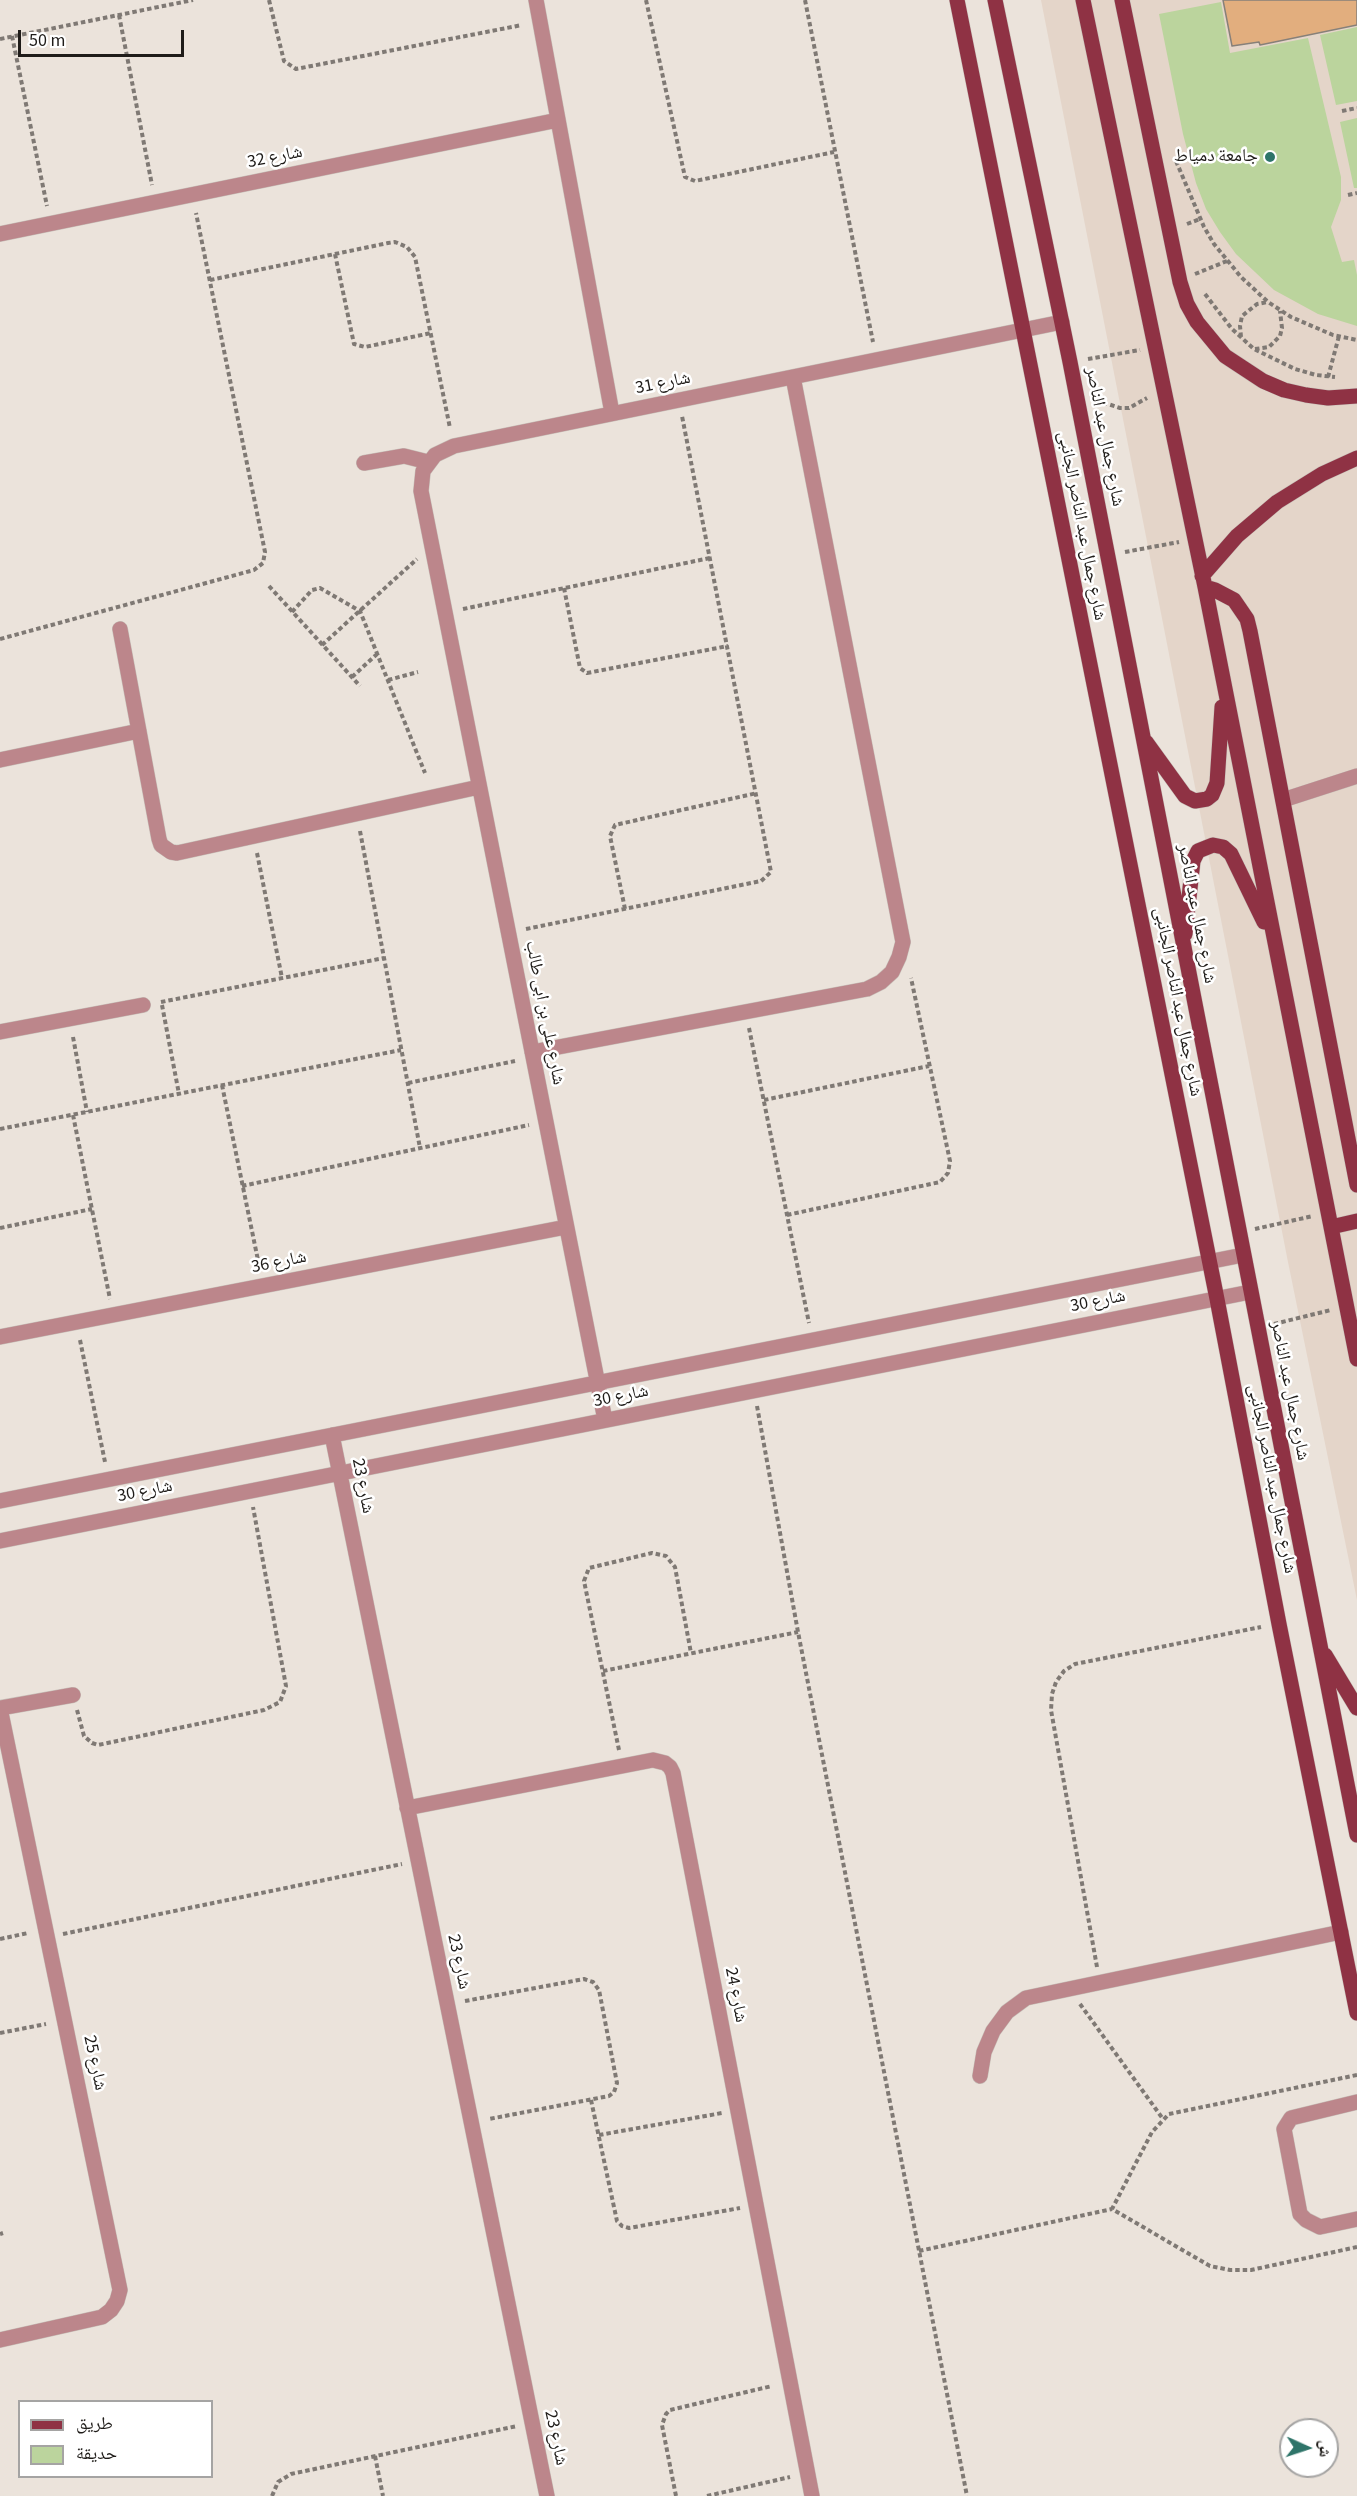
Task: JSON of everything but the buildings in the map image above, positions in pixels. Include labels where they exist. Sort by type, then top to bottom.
[{"type":"main road","name":"شارع جمال عبد الناصر الجانبى","points":[[957,0],[1217,1299],[1357,2013]]},
{"type":"main road","name":"شارع جمال عبد الناصر","points":[[995,0],[1070,362],[1357,1835]]},
{"type":"main road","points":[[1083,0],[1204,582],[1357,1359]]},
{"type":"main road","points":[[1122,0],[1180,282],[1187,304],[1210,340],[1243,370],[1284,390],[1328,398],[1357,396]]},
{"type":"main road","points":[[1204,582],[1237,536],[1277,502],[1322,474],[1357,458]]},
{"type":"main road","points":[[1204,582],[1234,600],[1247,619],[1357,1185]]},
{"type":"main road","points":[[1142,737],[1185,796],[1195,801],[1207,799],[1212,795],[1217,783],[1223,685]]},
{"type":"main road","points":[[1183,950],[1193,861],[1198,851],[1213,845],[1223,847],[1231,854],[1274,944]]},
{"type":"main road","points":[[1329,1220],[1357,1221]]},
{"type":"main road","points":[[1319,1645],[1357,1708]]},
{"type":"street","points":[[536,0],[612,413]]},
{"type":"street","name":"شارع 32","points":[[0,234],[558,120]]},
{"type":"street","name":"شارع 31","points":[[428,462],[444,449],[454,446],[1062,322]]},
{"type":"street","points":[[532,1054],[867,989],[881,982],[892,972],[903,942],[793,377]]},
{"type":"street","points":[[364,463],[404,456],[428,462],[423,471],[421,491],[444,612]]},
{"type":"street","name":"شارع على بن ابى طالب","points":[[444,612],[605,1420]]},
{"type":"street","points":[[120,629],[159,839],[165,849],[177,853],[254,834],[479,787]]},
{"type":"street","points":[[0,760],[139,731]]},
{"type":"street","points":[[1282,800],[1357,776]]},
{"type":"street","points":[[0,1032],[143,1005]]},
{"type":"street","name":"شارع 36","points":[[0,1337],[566,1227]]},
{"type":"street","name":"شارع 30","points":[[0,1501],[1243,1255]]},
{"type":"street","name":"شارع 30","points":[[0,1541],[1250,1292]]},
{"type":"street","name":"شارع 23","points":[[332,1435],[547,2496]]},
{"type":"street","points":[[0,1708],[73,1695]]},
{"type":"street","name":"شارع 25","points":[[0,1708],[120,2290],[111,2310],[102,2317],[0,2340]]},
{"type":"street","name":"شارع 24","points":[[407,1808],[659,1760],[665,1763],[673,1773],[812,2496]]},
{"type":"street","points":[[980,2076],[984,2052],[993,2031],[1007,2012],[1026,1998],[1341,1932]]},
{"type":"street","points":[[1357,2102],[1291,2118],[1284,2129],[1300,2214],[1305,2220],[1320,2227],[1357,2219]]},
{"type":"path","points":[[0,39],[192,0]]},
{"type":"path","points":[[269,0],[284,61],[291,68],[296,69],[540,22]]},
{"type":"path","points":[[646,0],[685,177],[695,181],[834,152]]},
{"type":"path","points":[[805,0],[877,360]]},
{"type":"path","points":[[119,15],[156,201]]},
{"type":"path","points":[[12,36],[50,223]]},
{"type":"path","points":[[1342,111],[1357,108]]},
{"type":"path","points":[[1153,153],[1172,148],[1200,219],[1227,261],[1268,302],[1311,327],[1357,340]]},
{"type":"path","points":[[1348,195],[1357,193]]},
{"type":"path","points":[[0,639],[254,570],[263,563],[265,552],[193,194]]},
{"type":"path","points":[[1180,227],[1200,219]]},
{"type":"path","points":[[210,280],[395,242],[407,247],[415,257],[454,446]]},
{"type":"path","points":[[335,254],[354,344],[365,347],[430,333]]},
{"type":"path","points":[[1194,274],[1227,261]]},
{"type":"path","points":[[1192,267],[1217,312],[1254,349],[1295,369],[1338,378]]},
{"type":"path","points":[[1241,338],[1242,316],[1257,304],[1268,302]]},
{"type":"path","points":[[1254,349],[1269,346],[1280,336],[1282,328],[1280,310]]},
{"type":"path","points":[[1328,377],[1339,336]]},
{"type":"path","points":[[1070,362],[1155,348]]},
{"type":"path","points":[[1075,392],[1110,405],[1129,408],[1144,400],[1162,382]]},
{"type":"path","points":[[508,932],[765,879],[771,868],[679,400]]},
{"type":"path","points":[[1107,556],[1195,539]]},
{"type":"path","points":[[322,645],[432,547]]},
{"type":"path","points":[[444,612],[710,558]]},
{"type":"path","points":[[269,586],[360,686]]},
{"type":"path","points":[[292,612],[312,591],[320,588],[360,611],[425,773]]},
{"type":"path","points":[[564,588],[580,668],[587,673],[728,646]]},
{"type":"path","points":[[352,677],[377,654]]},
{"type":"path","points":[[388,680],[418,672]]},
{"type":"path","points":[[624,909],[610,836],[615,825],[757,793]]},
{"type":"path","points":[[357,813],[420,1148]]},
{"type":"path","points":[[254,834],[282,978]]},
{"type":"path","points":[[143,1005],[384,958]]},
{"type":"path","points":[[787,1215],[940,1182],[945,1178],[950,1161],[910,976]]},
{"type":"path","points":[[161,1002],[179,1094]]},
{"type":"path","points":[[746,1012],[812,1340]]},
{"type":"path","points":[[69,1019],[87,1112]]},
{"type":"path","points":[[0,1129],[401,1050]]},
{"type":"path","points":[[408,1083],[532,1054]]},
{"type":"path","points":[[764,1100],[929,1066]]},
{"type":"path","points":[[222,1085],[263,1286]]},
{"type":"path","points":[[73,1115],[113,1315]]},
{"type":"path","points":[[242,1185],[546,1121]]},
{"type":"path","points":[[0,1228],[92,1209]]},
{"type":"path","points":[[1238,1232],[1329,1220]]},
{"type":"path","points":[[1257,1328],[1347,1307]]},
{"type":"path","points":[[76,1322],[109,1480]]},
{"type":"path","points":[[754,1391],[798,1632],[967,2496]]},
{"type":"path","points":[[73,1695],[84,1736],[92,1743],[98,1744],[264,1710],[280,1702],[286,1686],[251,1491]]},
{"type":"path","points":[[622,1766],[584,1581],[589,1568],[652,1553],[666,1556],[675,1567],[692,1653]]},
{"type":"path","points":[[1100,1982],[1051,1710],[1052,1694],[1056,1682],[1064,1671],[1075,1664],[1279,1624]]},
{"type":"path","points":[[603,1671],[798,1632]]},
{"type":"path","points":[[0,1939],[47,1933],[417,1860]]},
{"type":"path","points":[[447,2004],[584,1979],[593,1982],[599,1990],[617,2086],[612,2095],[471,2123]]},
{"type":"path","points":[[1069,1989],[1163,2119]]},
{"type":"path","points":[[0,2033],[65,2020]]},
{"type":"path","points":[[1112,2209],[1152,2132],[1169,2114],[1357,2075]]},
{"type":"path","points":[[591,2100],[617,2222],[622,2226],[629,2228],[756,2205]]},
{"type":"path","points":[[599,2135],[738,2110]]},
{"type":"path","points":[[919,2251],[1112,2209],[1210,2266],[1230,2270],[1251,2270],[1357,2247]]},
{"type":"path","points":[[676,2496],[662,2425],[663,2419],[670,2410],[790,2382]]},
{"type":"path","points":[[272,2496],[278,2482],[291,2474],[532,2423]]},
{"type":"path","points":[[375,2456],[383,2496]]},
{"type":"path","points":[[707,2496],[808,2473]]},
{"type":"shaded area","points":[[1041,0],[1357,0],[1357,1600],[1288,1262]]},
{"type":"green space","name":"جامعة دمياط","points":[[1221,2],[1230,53],[1308,38],[1341,177],[1341,200],[1331,227],[1342,262],[1354,260],[1357,275],[1357,326],[1318,314],[1274,290],[1236,254],[1206,209],[1196,183],[1183,134],[1159,14]]},
{"type":"green space","points":[[1357,27],[1357,101],[1336,105],[1320,35]]},
{"type":"green space","points":[[1357,118],[1357,188],[1354,188],[1340,122]]},
{"type":"place","name":"جامعة دمياط","points":[[1270,157]]}]
